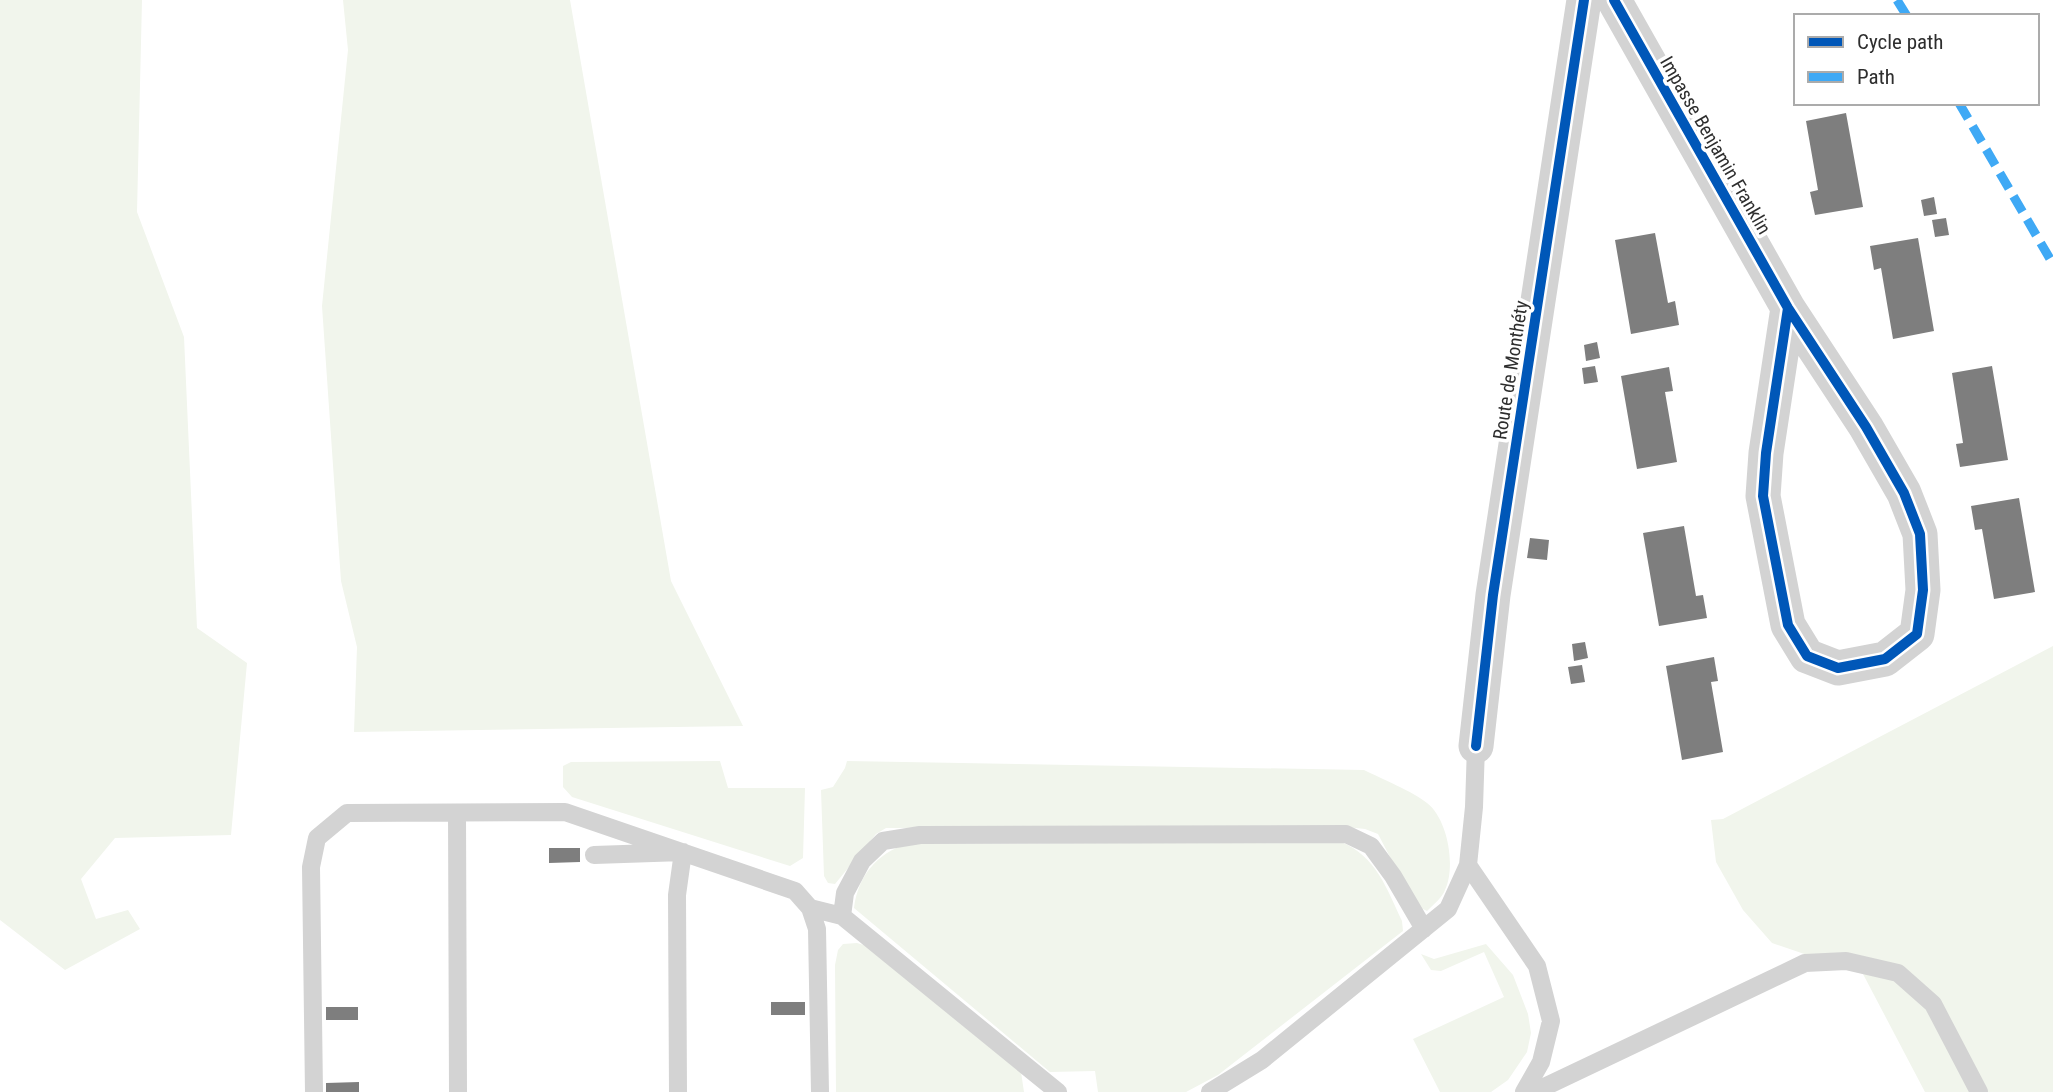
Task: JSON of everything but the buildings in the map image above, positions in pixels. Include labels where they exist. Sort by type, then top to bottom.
[{"type":"street","name":"Route de Monthéty","points":[[1476,746],[1493,595],[1584,0]]},
{"type":"street","name":"Impasse Benjamin Franklin","points":[[1614,0],[1788,308],[1866,427],[1904,493],[1920,534],[1923,590],[1917,634],[1885,659],[1838,668],[1807,656],[1788,625],[1763,496],[1766,453],[1788,308]]},
{"type":"lane","points":[[1210,1092],[1262,1060],[1448,909],[1468,865],[1475,807],[1476,746]]},
{"type":"lane","points":[[314,1092],[311,867],[317,838],[346,813],[565,812],[795,891],[810,908],[817,929],[820,1092]]},
{"type":"lane","points":[[457,813],[458,1092]]},
{"type":"lane","points":[[842,916],[845,893],[862,861],[883,841],[920,835],[1346,834],[1371,846],[1393,876],[1424,929]]},
{"type":"lane","points":[[594,855],[683,852]]},
{"type":"lane","points":[[678,1092],[677,895],[683,852]]},
{"type":"lane","points":[[1468,865],[1537,967],[1551,1021],[1541,1062],[1524,1092]]},
{"type":"lane","points":[[810,908],[842,916],[1058,1092]]},
{"type":"lane","points":[[1534,1092],[1805,963],[1846,961],[1898,973],[1933,1004],[1979,1092]]},
{"type":"shaded area","points":[[0,0],[142,0],[137,212],[184,337],[197,628],[247,663],[231,835],[115,838],[81,879],[96,919],[128,910],[140,929],[65,970],[0,920]]},
{"type":"shaded area","points":[[343,0],[570,0],[671,581],[743,726],[354,732],[357,647],[341,581],[322,306],[348,50]]},
{"type":"shaded area","points":[[2053,646],[2053,1092],[1925,1092],[1863,974],[1772,943],[1743,910],[1716,862],[1711,820],[1723,819]]},
{"type":"shaded area","points":[[720,761],[728,788],[805,788],[803,858],[790,866],[572,797],[563,787],[563,766],[571,762]]},
{"type":"shaded area","points":[[847,761],[1364,770],[1413,794],[1434,810],[1445,831],[1448,844],[1448,880],[1442,896],[1427,911],[1412,899],[1378,834],[1365,829],[1338,826],[886,828],[876,834],[835,884],[828,883],[824,876],[821,790],[833,787]]},
{"type":"shaded area","points":[[1341,842],[1363,856],[1379,875],[1402,921],[1403,931],[1218,1075],[1186,1092],[1098,1092],[1095,1071],[1050,1072],[854,908],[860,886],[871,867],[887,853],[907,844]]},
{"type":"shaded area","points":[[857,943],[870,947],[1021,1072],[1024,1092],[836,1092],[835,965],[838,950],[843,944]]},
{"type":"shaded area","points":[[1486,944],[1513,975],[1528,1014],[1531,1033],[1527,1052],[1508,1080],[1491,1092],[1440,1092],[1413,1039],[1504,997],[1484,952],[1441,971],[1431,970],[1421,954],[1434,959]]},
{"type":"marked path","points":[[1897,0],[1906,14]]},
{"type":"marked path","points":[[1960,105],[2053,264]]},
{"type":"cycle path","points":[[1476,746],[1493,595],[1584,0]]},
{"type":"cycle path","points":[[1614,0],[1788,308],[1866,427],[1904,493],[1920,534],[1923,590],[1917,634],[1885,659],[1838,668],[1807,656],[1788,625],[1763,496],[1766,453],[1788,308]]}]
